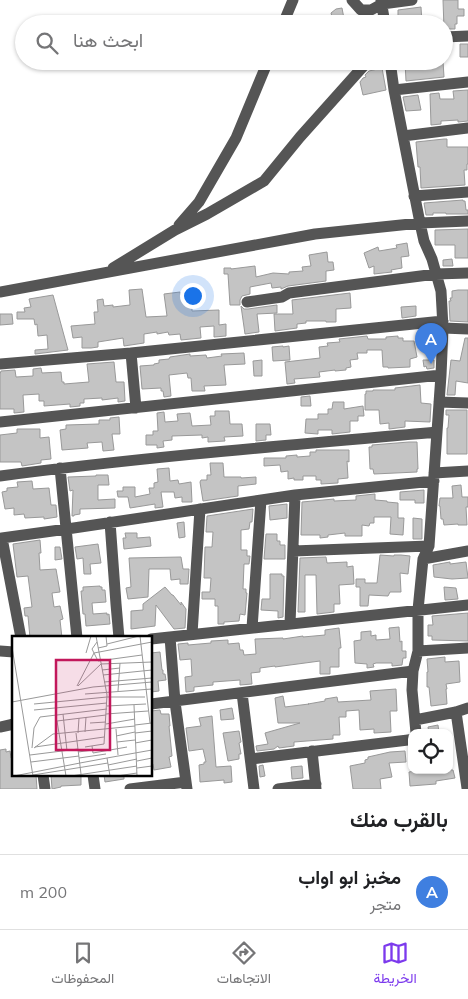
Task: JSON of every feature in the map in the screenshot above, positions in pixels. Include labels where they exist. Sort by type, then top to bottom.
[{"type":"street","points":[[287,15],[293,0]]},
{"type":"street","points":[[352,0],[361,10],[371,10],[381,2],[412,0]]},
{"type":"street","points":[[381,2],[383,15]]},
{"type":"street","points":[[453,37],[468,36]]},
{"type":"street","points":[[175,230],[199,202],[236,138],[264,70]]},
{"type":"street","points":[[105,272],[175,230],[264,181],[300,137],[360,70]]},
{"type":"street","points":[[391,70],[424,241],[432,259],[441,292],[443,324],[429,546],[423,559],[418,610],[418,651],[413,671],[412,690],[416,729]]},
{"type":"street","points":[[394,90],[468,82]]},
{"type":"street","points":[[403,136],[468,128]]},
{"type":"street","points":[[414,196],[468,192]]},
{"type":"street","points":[[0,292],[315,234],[420,223],[468,221]]},
{"type":"street","points":[[247,302],[282,297],[288,293],[436,274],[468,272]]},
{"type":"street","points":[[0,364],[443,324],[468,329]]},
{"type":"street","points":[[131,353],[136,408]]},
{"type":"street","points":[[0,422],[441,375]]},
{"type":"street","points":[[439,402],[468,403]]},
{"type":"street","points":[[0,476],[230,450],[437,432]]},
{"type":"street","points":[[60,468],[77,636]]},
{"type":"street","points":[[21,636],[2,538],[468,471]]},
{"type":"street","points":[[290,624],[295,495]]},
{"type":"street","points":[[252,628],[261,500]]},
{"type":"street","points":[[192,634],[200,509]]},
{"type":"street","points":[[110,522],[119,636]]},
{"type":"street","points":[[293,551],[429,546]]},
{"type":"street","points":[[423,559],[468,551]]},
{"type":"street","points":[[152,639],[468,605]]},
{"type":"street","points":[[130,789],[186,785],[174,702],[170,637]]},
{"type":"street","points":[[418,651],[468,648]]},
{"type":"street","points":[[152,704],[413,671]]},
{"type":"street","points":[[242,693],[254,789]]},
{"type":"street","points":[[415,720],[468,708]]},
{"type":"street","points":[[456,712],[465,788]]},
{"type":"street","points":[[251,760],[408,740]]},
{"type":"street","points":[[278,789],[316,787],[312,751]]},
{"type":"street","points":[[43,776],[45,789]]},
{"type":"street","points":[[93,776],[95,789]]},
{"type":"building","points":[[443,0],[458,0],[458,9],[464,9],[464,16],[457,16],[455,29],[453,29],[453,15],[444,15]]},
{"type":"building","points":[[421,7],[421,15],[398,15],[398,10]]},
{"type":"building","points":[[342,8],[343,15],[332,15],[331,13],[336,9]]},
{"type":"building","points":[[460,44],[468,44],[468,57],[460,57]]},
{"type":"building","points":[[382,70],[386,90],[363,95],[360,82],[369,71]]},
{"type":"building","points":[[405,70],[444,70],[444,77],[406,81]]},
{"type":"building","points":[[468,90],[468,121],[441,121],[441,124],[431,125],[430,94],[439,93],[440,99],[454,99],[453,91]]},
{"type":"building","points":[[418,95],[421,110],[406,111],[403,97]]},
{"type":"building","points":[[447,139],[447,147],[468,147],[467,170],[464,170],[465,185],[421,188],[416,142]]},
{"type":"building","points":[[465,201],[468,214],[433,213],[433,215],[426,215],[424,203]]},
{"type":"building","points":[[468,229],[468,258],[455,258],[455,245],[435,245],[435,230]]},
{"type":"building","points":[[407,243],[409,256],[401,257],[402,268],[391,270],[392,272],[374,274],[374,266],[369,268],[364,253],[378,247],[379,251],[397,248],[396,245]]},
{"type":"building","points":[[327,252],[328,262],[333,262],[334,270],[326,271],[326,281],[288,286],[281,289],[281,287],[272,288],[271,283],[250,287],[250,294],[242,296],[240,305],[230,305],[228,274],[224,274],[224,268],[255,266],[256,277],[273,273],[289,274],[289,272],[303,271],[302,267],[311,266],[309,255]]},
{"type":"building","points":[[452,259],[453,266],[443,266],[443,260]]},
{"type":"building","points":[[142,289],[146,317],[167,316],[164,294],[180,292],[181,298],[192,298],[192,311],[219,310],[219,325],[226,324],[226,336],[214,337],[214,326],[200,327],[201,338],[181,340],[180,334],[169,335],[168,332],[157,334],[157,332],[144,334],[144,343],[124,346],[123,338],[98,342],[98,347],[91,348],[82,348],[82,337],[73,338],[71,326],[95,324],[94,312],[98,312],[97,300],[103,299],[104,306],[130,305],[129,290]]},
{"type":"building","points":[[468,290],[468,322],[450,321],[449,301],[452,298],[452,291]]},
{"type":"building","points":[[350,293],[351,308],[336,309],[336,322],[306,321],[306,323],[297,324],[297,328],[275,331],[274,314],[293,314],[292,300]]},
{"type":"building","points":[[53,295],[68,350],[35,354],[35,350],[48,349],[47,335],[38,336],[37,324],[35,325],[34,319],[17,319],[17,312],[25,312],[24,308],[31,307],[29,299]]},
{"type":"building","points":[[277,305],[277,313],[257,314],[259,332],[245,334],[241,306],[244,309],[248,309]]},
{"type":"building","points":[[416,306],[416,316],[402,318],[401,307]]},
{"type":"building","points":[[0,314],[12,314],[13,324],[0,325]]},
{"type":"building","points":[[367,336],[368,339],[386,339],[386,337],[398,336],[398,338],[403,338],[403,341],[414,341],[417,357],[410,359],[410,367],[388,368],[383,367],[382,350],[367,350],[367,353],[357,353],[358,359],[350,360],[351,367],[346,368],[346,370],[319,372],[320,377],[294,379],[295,383],[287,384],[285,362],[320,358],[319,347],[328,346],[327,343],[340,342],[339,339]]},
{"type":"building","points":[[465,338],[468,338],[468,383],[456,381],[455,395],[447,395],[451,360],[460,361]]},
{"type":"building","points":[[289,346],[290,360],[273,361],[272,347]]},
{"type":"building","points":[[244,353],[245,364],[224,365],[226,385],[204,386],[205,391],[192,391],[191,378],[188,378],[187,373],[169,375],[171,396],[164,397],[161,388],[142,389],[140,366],[154,365],[159,363],[159,360],[190,354],[190,356],[206,355],[207,358],[222,356],[221,354]]},
{"type":"building","points":[[262,360],[262,376],[254,376],[253,361]]},
{"type":"building","points":[[423,360],[434,360],[434,368],[427,369],[426,366],[424,367]]},
{"type":"building","points":[[114,362],[116,382],[124,382],[125,401],[118,402],[118,398],[102,400],[102,398],[84,399],[84,403],[80,403],[80,406],[70,407],[70,404],[44,406],[44,401],[39,401],[39,394],[23,395],[24,412],[14,413],[14,409],[0,409],[1,371],[15,370],[16,377],[33,376],[33,369],[41,368],[42,373],[61,372],[64,384],[89,382],[87,364]]},
{"type":"building","points":[[420,385],[421,403],[431,404],[430,422],[405,421],[405,427],[389,429],[389,423],[380,424],[379,410],[365,410],[366,391],[395,390],[395,388]]},
{"type":"building","points":[[310,396],[311,406],[301,406],[301,397]]},
{"type":"building","points":[[333,402],[344,402],[344,409],[363,406],[364,416],[358,416],[358,421],[350,421],[350,432],[332,434],[332,430],[318,430],[318,434],[305,433],[306,419],[318,419],[318,414],[328,414],[328,409],[332,409]]},
{"type":"building","points":[[446,410],[467,410],[467,454],[447,454],[449,415],[446,415]]},
{"type":"building","points":[[215,411],[229,411],[230,424],[242,424],[243,436],[224,437],[225,441],[208,442],[208,437],[202,438],[202,435],[172,436],[172,440],[163,441],[164,447],[157,448],[157,445],[146,445],[146,435],[153,435],[153,431],[158,431],[157,413],[164,412],[165,422],[178,421],[177,414],[190,413],[192,426],[211,425],[210,416],[215,416]]},
{"type":"building","points":[[119,417],[120,434],[112,434],[114,450],[103,451],[102,442],[87,443],[88,448],[62,450],[60,430],[66,429],[66,425],[99,424],[99,420],[110,420],[110,418]]},
{"type":"building","points":[[256,424],[270,424],[271,435],[266,435],[266,440],[256,441]]},
{"type":"building","points":[[17,429],[40,429],[40,438],[49,437],[51,459],[41,460],[41,463],[22,466],[21,462],[0,462],[0,435],[17,433]]},
{"type":"building","points":[[417,442],[417,472],[374,474],[373,469],[370,469],[369,447],[372,447],[372,445]]},
{"type":"building","points":[[316,450],[349,450],[349,462],[347,461],[348,478],[338,479],[338,483],[321,484],[321,480],[316,480],[316,476],[303,476],[303,480],[288,479],[288,471],[281,472],[280,465],[264,466],[264,458],[286,458],[286,456],[297,455],[297,457],[310,456],[310,452],[316,452]]},
{"type":"building","points":[[210,463],[223,463],[224,477],[256,477],[256,484],[238,486],[238,496],[203,501],[200,482],[201,480],[207,480],[207,475],[211,475]]},
{"type":"building","points":[[169,468],[170,481],[178,480],[179,484],[191,482],[192,502],[182,502],[182,497],[175,498],[174,492],[161,492],[163,507],[155,508],[155,504],[130,508],[128,497],[118,497],[117,491],[123,491],[123,487],[135,487],[135,497],[150,494],[149,488],[154,488],[154,483],[158,482],[157,469]]},
{"type":"building","points":[[108,475],[109,485],[98,485],[98,500],[115,499],[115,508],[80,509],[80,514],[72,516],[73,490],[70,491],[68,477]]},
{"type":"building","points":[[32,481],[33,489],[49,488],[51,505],[56,505],[57,517],[44,519],[44,517],[25,518],[24,514],[14,515],[14,508],[5,509],[2,492],[7,491],[7,488],[18,487],[17,482]]},
{"type":"building","points":[[461,485],[462,497],[468,497],[468,507],[466,507],[467,525],[444,525],[439,506],[440,498],[453,498],[452,486]]},
{"type":"building","points":[[424,490],[424,503],[415,503],[415,500],[400,500],[400,492]]},
{"type":"building","points":[[375,494],[375,500],[398,503],[398,518],[404,518],[403,535],[390,534],[391,517],[374,517],[374,523],[370,523],[369,526],[362,525],[362,536],[345,536],[345,533],[320,538],[320,535],[301,535],[302,502],[334,499],[334,501],[356,500],[356,496]]},
{"type":"building","points":[[287,504],[287,518],[270,520],[269,506]]},
{"type":"building","points":[[253,509],[252,522],[250,522],[249,529],[241,530],[241,550],[247,550],[247,556],[250,556],[249,564],[244,564],[243,589],[246,589],[247,593],[245,615],[240,614],[239,621],[218,624],[218,606],[215,606],[215,599],[202,599],[202,592],[210,592],[211,578],[204,578],[205,547],[212,547],[213,532],[206,532],[207,516]]},
{"type":"building","points":[[413,518],[422,519],[422,539],[413,539]]},
{"type":"building","points":[[184,522],[185,537],[179,538],[177,523]]},
{"type":"building","points":[[125,533],[137,533],[137,538],[150,537],[151,546],[124,549],[123,538],[126,538]]},
{"type":"building","points":[[266,534],[277,534],[277,541],[280,541],[280,545],[285,545],[285,559],[264,559]]},
{"type":"building","points":[[40,540],[40,570],[56,569],[60,592],[52,593],[54,607],[60,606],[63,619],[60,620],[62,636],[30,636],[28,616],[25,616],[24,608],[32,607],[28,576],[17,577],[13,544]]},
{"type":"building","points":[[98,544],[101,563],[90,564],[91,574],[84,574],[83,558],[77,559],[75,547]]},
{"type":"building","points":[[55,547],[60,547],[62,559],[55,560]]},
{"type":"building","points":[[380,555],[410,556],[408,574],[400,573],[401,592],[390,592],[388,596],[369,595],[368,606],[360,606],[360,587],[356,587],[356,579],[365,579],[365,583],[377,583]]},
{"type":"building","points":[[181,557],[183,569],[189,569],[188,584],[180,584],[180,579],[171,580],[170,569],[149,569],[148,597],[128,599],[126,588],[131,587],[129,558]]},
{"type":"building","points":[[326,557],[327,563],[347,562],[347,567],[353,566],[354,584],[339,585],[340,604],[334,604],[334,612],[317,614],[316,575],[305,575],[305,612],[298,612],[300,558]]},
{"type":"building","points":[[450,562],[450,564],[466,562],[468,578],[434,577],[433,565]]},
{"type":"building","points":[[270,574],[282,574],[284,576],[283,617],[278,618],[278,611],[261,610],[262,599],[270,599]]},
{"type":"building","points":[[100,586],[102,590],[105,590],[106,602],[92,603],[93,614],[109,614],[110,624],[86,626],[81,591],[83,591],[83,587]]},
{"type":"building","points":[[165,587],[186,609],[185,628],[174,629],[156,605],[155,626],[131,629],[131,611],[143,610],[143,604]]},
{"type":"building","points":[[444,587],[456,588],[458,599],[445,600]]},
{"type":"building","points":[[468,613],[468,641],[432,640],[432,636],[428,636],[428,625],[433,625],[432,616]]},
{"type":"building","points":[[399,627],[402,651],[406,651],[406,658],[403,658],[402,665],[392,666],[392,663],[376,663],[373,664],[374,667],[367,668],[367,664],[355,663],[354,641],[361,640],[361,632],[371,631],[371,636],[376,635],[376,640],[390,639],[389,628]]},
{"type":"building","points":[[339,628],[341,648],[339,648],[339,667],[330,667],[330,674],[320,674],[320,661],[275,666],[260,668],[260,672],[251,673],[252,684],[240,685],[240,680],[213,682],[213,685],[194,687],[194,691],[186,692],[185,677],[192,676],[191,659],[180,660],[178,644],[188,643],[188,645],[228,640],[228,644],[239,643],[240,650],[243,650],[244,655],[256,654],[255,639],[283,639],[325,635],[325,630]]},
{"type":"building","points":[[160,652],[162,670],[166,680],[158,681],[159,691],[152,692],[152,653]]},
{"type":"building","points":[[445,657],[445,662],[459,661],[460,682],[446,684],[447,704],[431,706],[429,687],[427,687],[427,659]]},
{"type":"building","points":[[396,689],[397,711],[390,711],[391,732],[374,733],[374,729],[360,730],[359,710],[346,711],[346,717],[339,717],[340,735],[333,735],[333,739],[294,742],[294,746],[279,748],[278,746],[274,749],[257,751],[256,746],[268,744],[265,733],[300,723],[278,723],[275,698],[283,696],[285,707],[325,701],[325,699],[337,697],[338,702],[371,700],[370,691]]},
{"type":"building","points":[[232,708],[234,719],[221,720],[220,710]]},
{"type":"building","points":[[160,710],[161,714],[169,714],[172,756],[169,757],[171,767],[154,770],[152,764],[152,711]]},
{"type":"building","points":[[212,716],[216,767],[231,766],[232,782],[224,783],[224,780],[200,782],[199,765],[206,762],[203,749],[189,751],[186,728],[201,726],[199,718]]},
{"type":"building","points":[[438,725],[438,729],[428,729],[428,727]]},
{"type":"building","points":[[239,731],[241,754],[239,754],[239,759],[228,761],[223,733]]},
{"type":"building","points":[[6,749],[6,752],[10,751],[12,776],[36,776],[37,789],[0,789],[0,750]]},
{"type":"building","points":[[405,751],[406,762],[389,763],[392,777],[380,779],[381,789],[353,789],[350,766],[365,763],[368,757]]},
{"type":"building","points":[[263,765],[265,776],[260,777],[259,766]]},
{"type":"building","points":[[302,766],[303,778],[292,779],[291,767]]},
{"type":"building","points":[[453,770],[455,778],[436,781],[436,784],[410,786],[409,774],[453,774]]},
{"type":"building","points":[[51,776],[81,776],[81,785],[61,786],[52,789]]},
{"type":"building","points":[[104,776],[124,776],[124,779],[105,782]]},
{"type":"place","name":"مخبز ابو اواب","points":[[431,364]]}]
